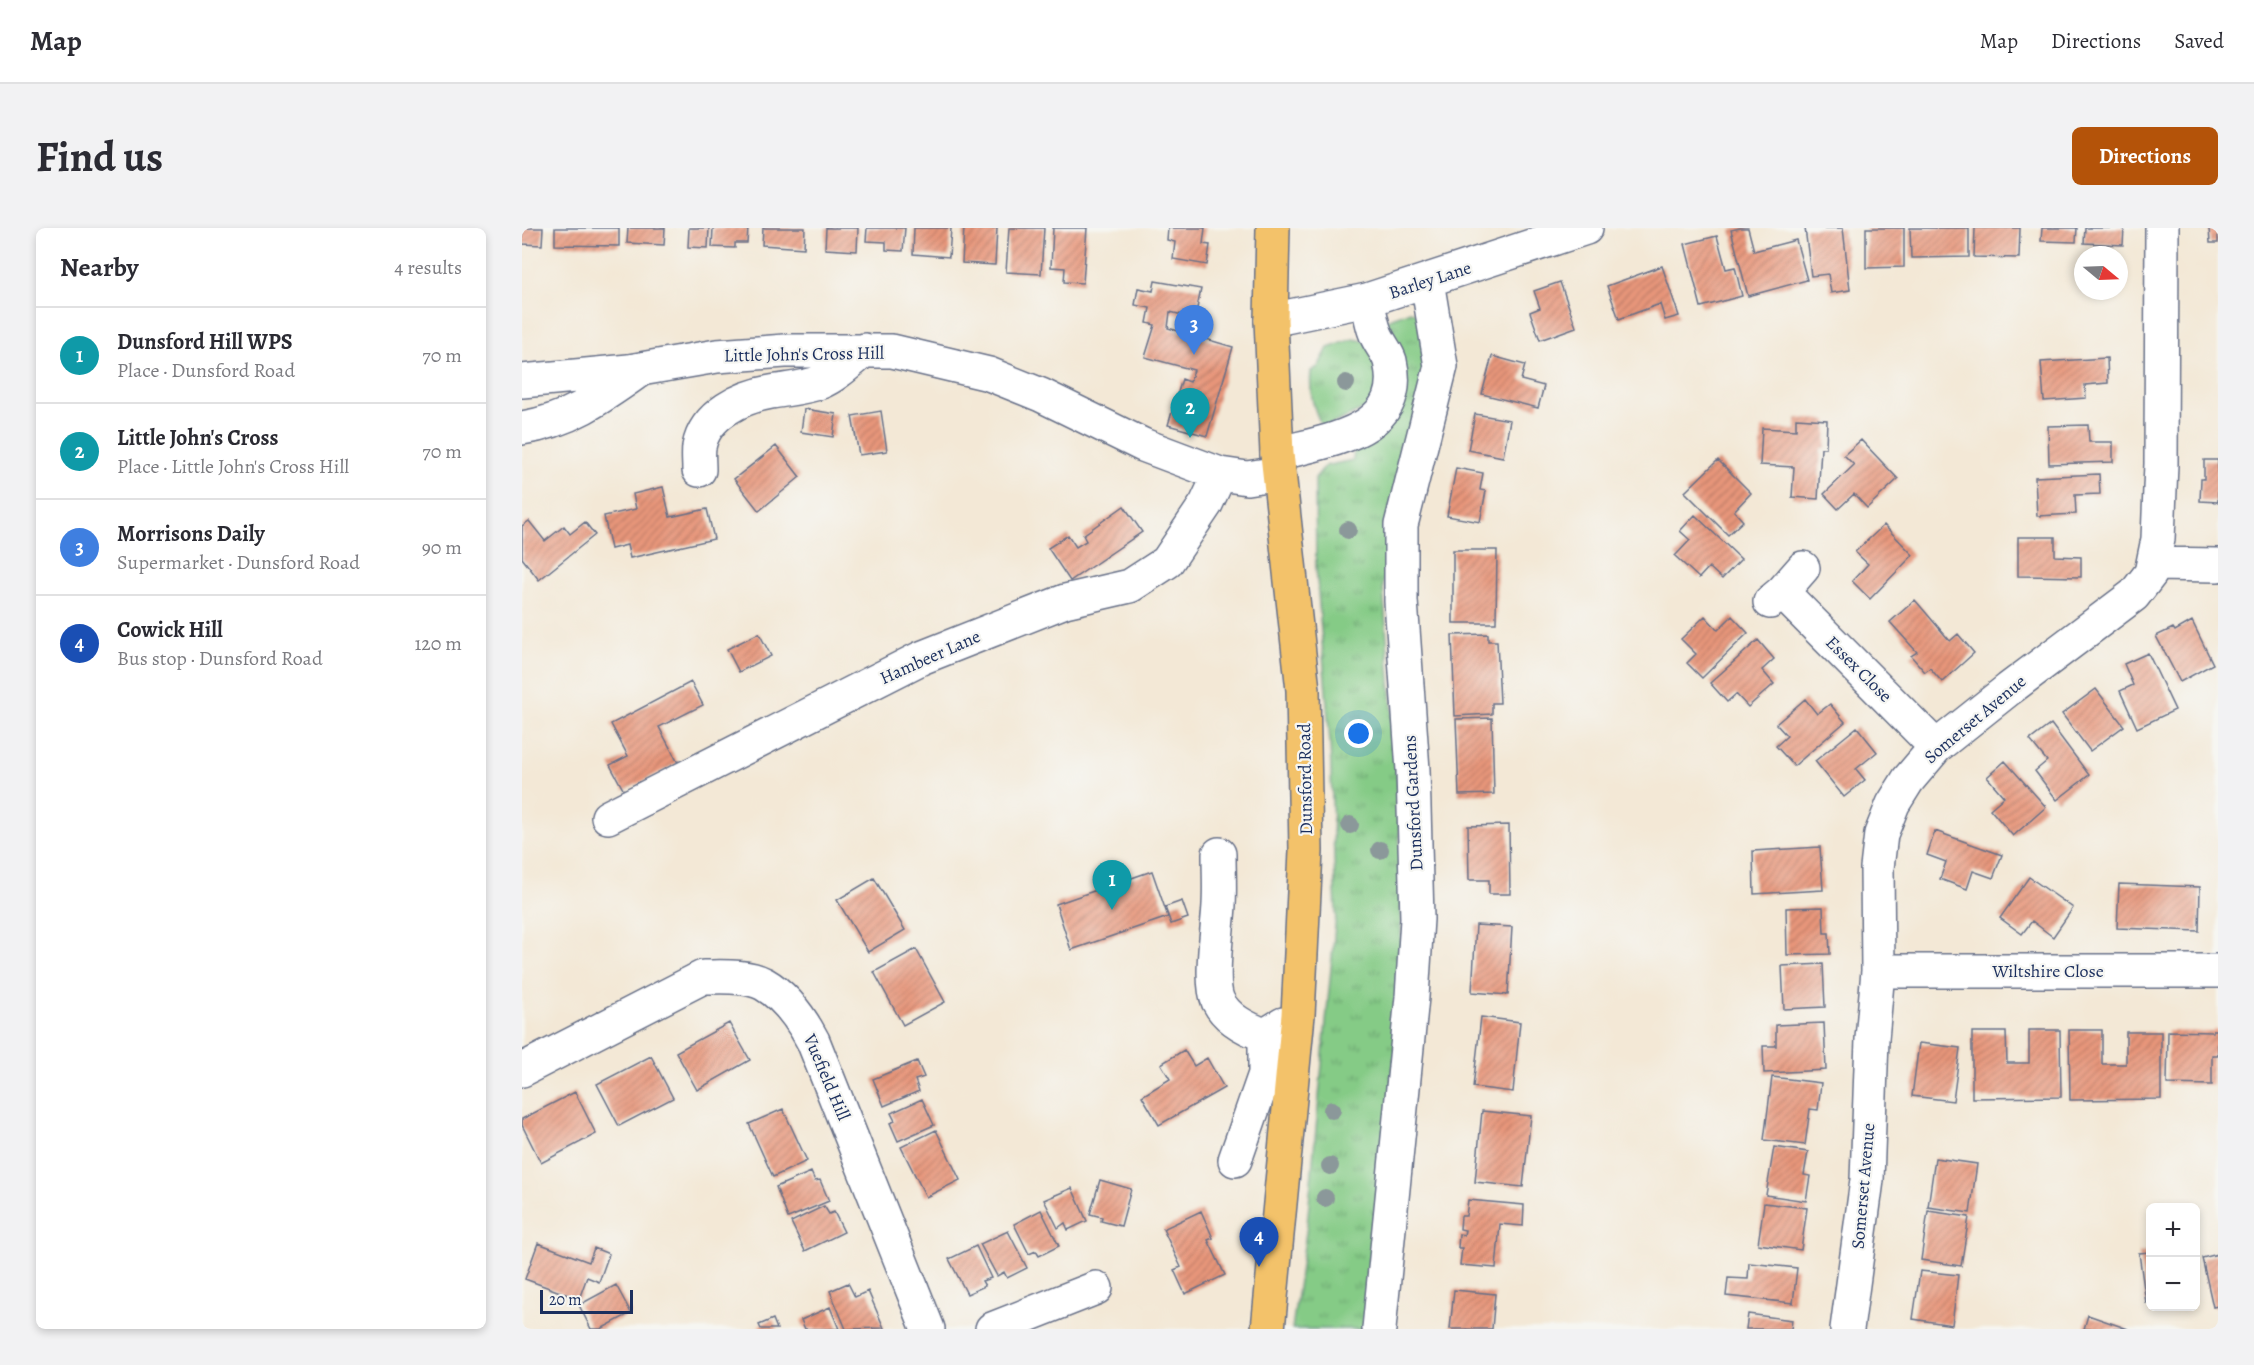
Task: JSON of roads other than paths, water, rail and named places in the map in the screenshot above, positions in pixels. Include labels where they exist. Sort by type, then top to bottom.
[{"type":"main road","name":"Dunsford Road","points":[[1268,1329],[1298,1015],[1306,851],[1303,690],[1278,463],[1271,320],[1273,228]]},
{"type":"street","name":"Barley Lane","points":[[1271,320],[1367,300],[1586,228]]},
{"type":"street","name":"Somerset Avenue","points":[[1848,1329],[1867,1180],[1872,1039],[1878,971],[1877,868],[1881,834],[1893,804],[1908,780],[1936,747],[2134,595],[2151,573],[2158,539],[2161,464],[2162,228]]},
{"type":"street","name":"Dunsford Gardens","points":[[1379,1329],[1411,1009],[1417,919],[1413,770],[1401,601],[1401,525],[1441,366],[1427,281]]},
{"type":"street","name":"Little John's Cross Hill","points":[[522,381],[642,369],[717,356],[785,351],[891,351],[989,374],[1041,395],[1143,445],[1220,474],[1247,478],[1363,429],[1383,411],[1392,388],[1389,360],[1374,332],[1367,300]]},
{"type":"street","points":[[699,470],[699,445],[711,421],[721,412],[768,392],[803,388],[823,381],[866,350]]},
{"type":"street","points":[[522,428],[541,425],[592,404],[642,369]]},
{"type":"street","name":"Hambeer Lane","points":[[608,817],[921,658],[1065,601],[1130,586],[1167,562],[1206,504],[1220,474]]},
{"type":"street","points":[[2154,564],[2218,565]]},
{"type":"street","name":"Essex Close","points":[[1803,568],[1776,597],[1936,747]]},
{"type":"street","points":[[1219,854],[1219,904],[1214,981],[1218,1000],[1232,1018],[1249,1030],[1265,1035],[1298,1015]]},
{"type":"street","name":"Wiltshire Close","points":[[1878,971],[2218,971]]},
{"type":"street","name":"Vuefield Hill","points":[[522,1070],[703,977],[724,976],[763,984],[796,1014],[813,1041],[928,1329]]},
{"type":"street","points":[[1235,1160],[1265,1074],[1265,1035]]},
{"type":"street","points":[[992,1329],[1096,1288]]},
{"type":"place","name":"Morrisons Daily","points":[[1194,355]]},
{"type":"place","name":"Little John's Cross","points":[[1190,438]]},
{"type":"place","name":"Dunsford Hill WPS","points":[[1112,910]]},
{"type":"place","name":"Cowick Hill","points":[[1259,1267]]}]
